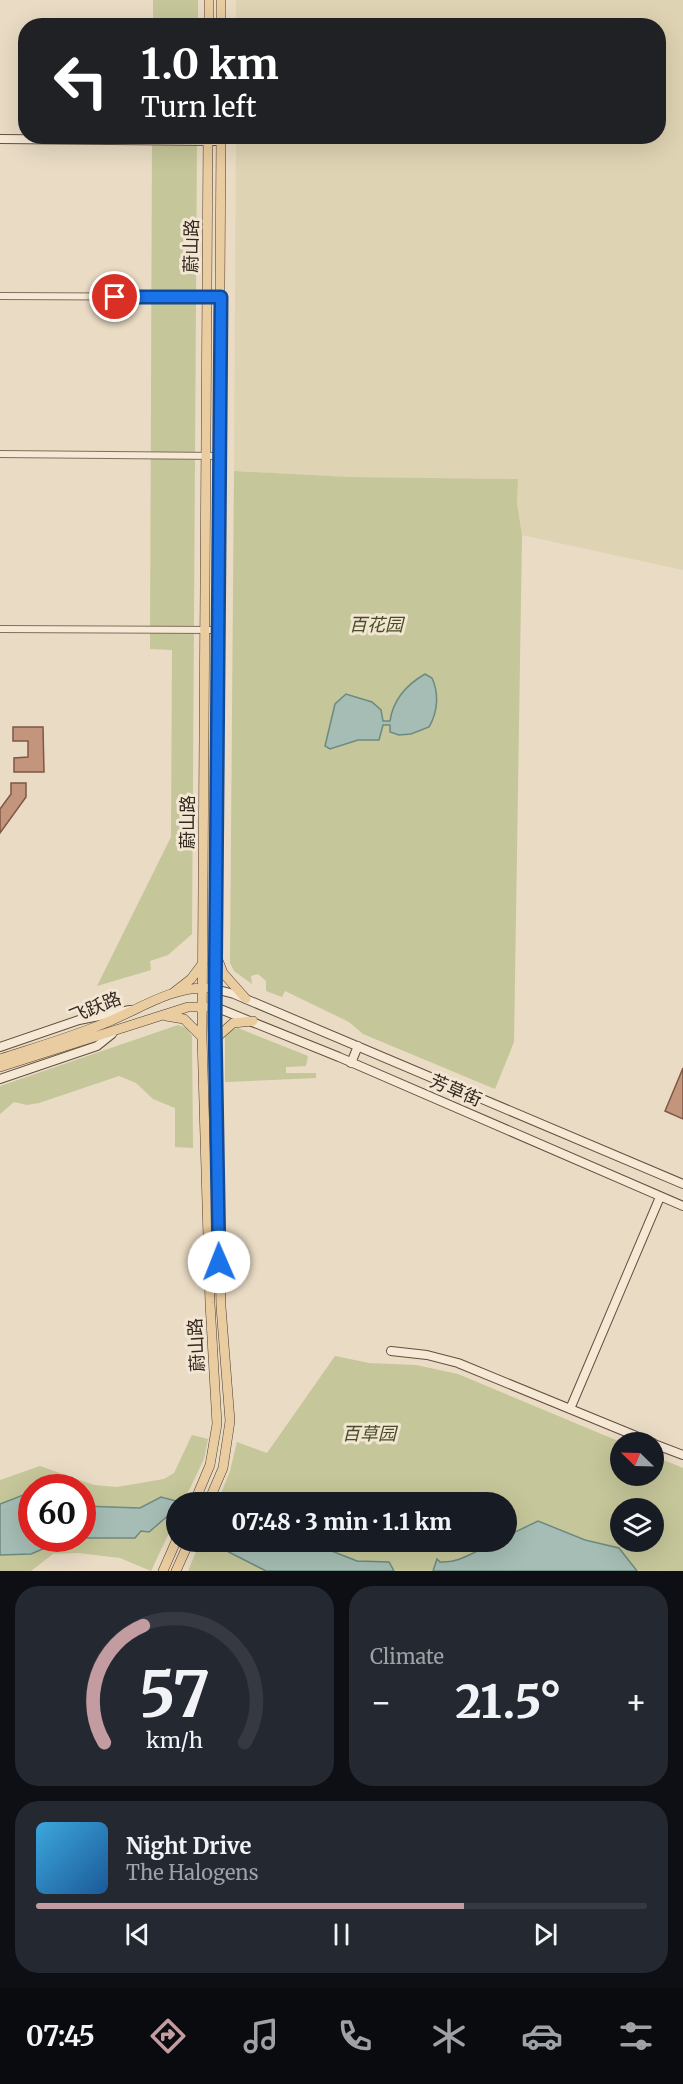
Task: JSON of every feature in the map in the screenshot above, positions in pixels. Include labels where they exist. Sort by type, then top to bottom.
[{"type":"main road","points":[[209,0],[209,18]]},
{"type":"main road","points":[[221,18],[222,0]]},
{"type":"main road","points":[[0,139],[18,139]]},
{"type":"main road","name":"蔚山路","points":[[199,1492],[213,1454],[218,1424],[210,1303],[202,1037],[208,144]]},
{"type":"main road","name":"蔚山路","points":[[214,1492],[223,1468],[230,1421],[220,1296],[215,1039],[221,144]]},
{"type":"main road","points":[[216,953],[223,973],[246,999]]},
{"type":"main road","points":[[168,997],[191,978],[203,963]]},
{"type":"main road","name":"飞跃路","points":[[0,1059],[111,1021],[134,1009],[168,997],[203,988],[215,989]]},
{"type":"main road","name":"芳草街","points":[[215,989],[246,999],[683,1184]]},
{"type":"main road","name":"飞跃路","points":[[0,1067],[69,1044],[112,1034],[192,1006],[202,1006]]},
{"type":"main road","points":[[202,1006],[215,1008]]},
{"type":"main road","name":"芳草街","points":[[215,1008],[351,1063],[683,1206]]},
{"type":"main road","points":[[0,1047],[79,1020],[134,1009]]},
{"type":"main road","points":[[166,1016],[184,1019],[202,1037]]},
{"type":"main road","points":[[215,1039],[233,1023],[253,1022]]},
{"type":"main road","points":[[0,1079],[97,1046],[112,1034]]},
{"type":"main road","points":[[351,1063],[358,1046]]},
{"type":"main road","points":[[570,1409],[660,1197]]},
{"type":"main road","points":[[391,1351],[427,1355],[458,1363],[626,1432]]},
{"type":"main road","points":[[664,1447],[683,1455]]},
{"type":"main road","points":[[163,1571],[171,1552]]},
{"type":"main road","points":[[176,1571],[185,1552]]},
{"type":"street","points":[[0,296],[221,297]]},
{"type":"street","points":[[0,454],[219,456]]},
{"type":"street","points":[[0,628],[218,630]]},
{"type":"shaded area","points":[[236,0],[683,0],[683,570],[522,535],[517,504],[518,479],[349,477],[234,471],[236,144],[666,144],[666,18],[236,18]]},
{"type":"shaded area","points":[[425,674],[432,678],[436,696],[436,709],[429,727],[411,734],[399,735],[390,732],[390,725],[383,725],[379,740],[358,740],[330,749],[325,746],[335,704],[346,694],[372,702],[381,710],[383,721],[390,721],[397,700],[412,683]]},
{"type":"shaded area","points":[[18,1497],[18,1552],[36,1552],[0,1555],[0,1504]]},
{"type":"shaded area","points":[[161,1497],[166,1498],[166,1517],[149,1532],[141,1531],[135,1538],[96,1538],[96,1506],[140,1508]]},
{"type":"shaded area","points":[[538,1521],[585,1540],[610,1546],[610,1552],[622,1552],[637,1571],[433,1571],[437,1559],[440,1562],[449,1562],[475,1552],[517,1552],[517,1531]]},
{"type":"shaded area","points":[[229,1552],[334,1552],[357,1561],[389,1562],[394,1571],[266,1571]]},
{"type":"green space","points":[[153,0],[198,0],[198,18],[153,18]]},
{"type":"green space","points":[[152,144],[197,144],[192,934],[168,955],[150,961],[151,970],[97,986],[171,837],[172,650],[150,649]]},
{"type":"green space","name":"百花园","points":[[234,471],[349,477],[518,479],[517,504],[522,535],[514,1042],[495,1089],[363,1034],[349,1022],[285,991],[282,997],[266,991],[266,981],[258,974],[251,976],[252,984],[234,971],[230,963]]},
{"type":"green space","points":[[178,1025],[186,1028],[192,1036],[193,1148],[175,1147],[175,1108],[153,1099],[136,1083],[119,1076],[39,1103],[27,1105],[14,1102],[0,1114],[0,1086]]},
{"type":"green space","points":[[238,1028],[308,1056],[306,1066],[286,1067],[286,1073],[316,1073],[316,1078],[225,1082],[225,1037],[231,1030]]},
{"type":"green space","name":"百草园","points":[[335,1356],[369,1363],[416,1365],[458,1374],[610,1438],[610,1486],[664,1486],[664,1460],[683,1468],[683,1571],[188,1571],[196,1552],[517,1552],[517,1492],[221,1492],[230,1471],[237,1442],[267,1453]]},
{"type":"green space","points":[[192,1435],[208,1439],[204,1459],[188,1492],[166,1492],[166,1539],[151,1571],[120,1558],[78,1553],[53,1554],[31,1571],[0,1571],[0,1480],[40,1466],[63,1474],[18,1474],[18,1552],[96,1552],[96,1485],[117,1487],[164,1479],[174,1473]]},
{"type":"building","points":[[13,727],[43,727],[44,772],[14,772],[14,758],[28,757],[28,741],[13,741]]},
{"type":"building","points":[[11,783],[26,783],[26,797],[0,833],[0,809],[11,794]]},
{"type":"building","points":[[683,1068],[683,1119],[665,1111]]},
{"type":"route","points":[[115,297],[221,297],[215,1022],[219,1262]]}]
